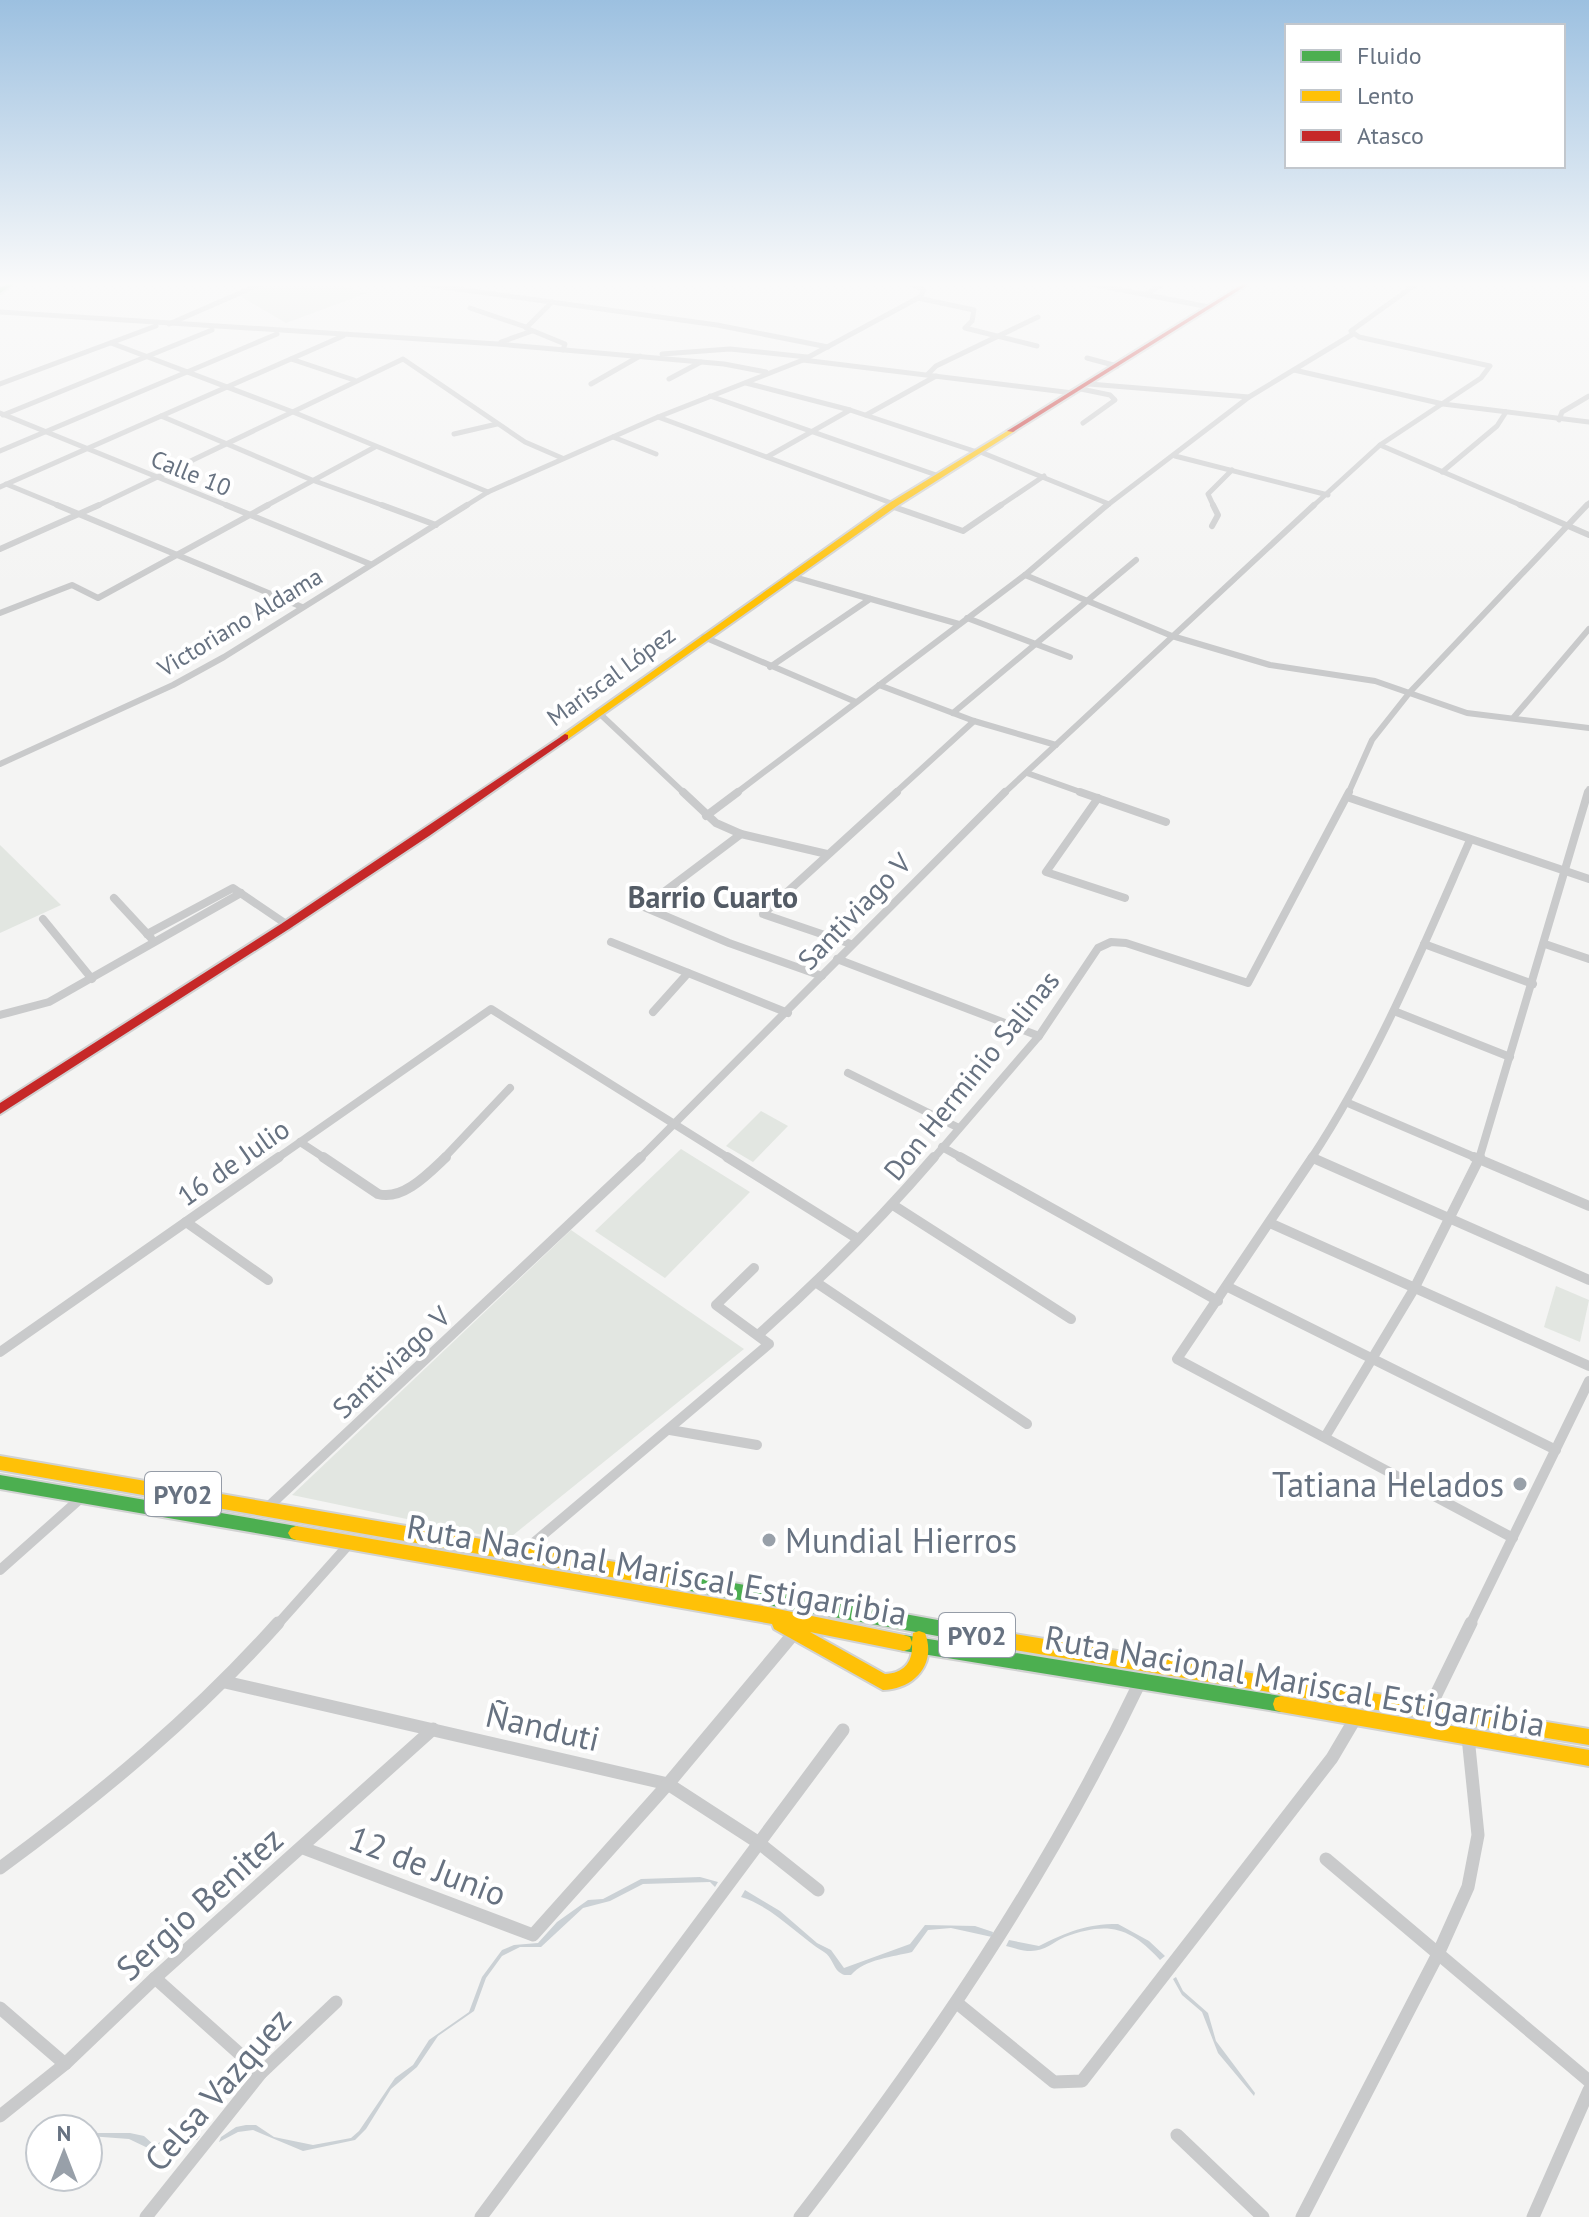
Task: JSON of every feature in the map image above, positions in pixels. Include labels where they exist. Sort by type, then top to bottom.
[{"type":"main road","name":"Mariscal López","points":[[0,1109],[289,926],[447,821],[893,505],[1087,385]]},
{"type":"main road","name":"Ruta Nacional Mariscal Estigarribia","points":[[0,1463],[522,1552],[914,1625],[1589,1737]]},
{"type":"main road","name":"Ruta Nacional Mariscal Estigarribia","points":[[0,1482],[768,1615],[921,1646],[1141,1680],[1589,1758]]},
{"type":"main road","points":[[768,1615],[883,1682],[899,1683],[910,1676],[921,1646],[914,1625]]},
{"type":"street","points":[[1,415],[76,385]]},
{"type":"street","points":[[0,451],[156,385]]},
{"type":"street","points":[[221,385],[488,492]]},
{"type":"street","points":[[3,486],[233,385]]},
{"type":"street","points":[[0,549],[155,479],[344,385]]},
{"type":"street","points":[[441,385],[535,447],[562,458]]},
{"type":"street","name":"Victoriano Aldama","points":[[0,764],[173,685],[224,657],[488,492],[735,385]]},
{"type":"street","points":[[756,385],[850,410],[977,451],[1109,504]]},
{"type":"street","points":[[866,415],[918,385]]},
{"type":"street","points":[[1045,385],[1249,397]]},
{"type":"street","points":[[706,816],[1025,575],[1109,504],[1268,385]]},
{"type":"street","points":[[1368,385],[1468,408],[1589,422]]},
{"type":"street","name":"Santiviago V","points":[[267,1508],[675,1125],[788,1013],[851,944],[1172,636],[1380,445],[1471,385]]},
{"type":"street","points":[[1081,389],[1110,395],[1115,400],[1083,423]]},
{"type":"street","points":[[710,396],[939,476]]},
{"type":"street","points":[[1559,420],[1562,412],[1589,396]]},
{"type":"street","points":[[767,457],[850,410]]},
{"type":"street","points":[[1442,472],[1497,426],[1506,412]]},
{"type":"street","name":"Calle 10","points":[[1,415],[370,564]]},
{"type":"street","points":[[161,416],[312,480],[436,525]]},
{"type":"street","points":[[658,417],[953,530],[963,531],[1044,476]]},
{"type":"street","points":[[454,434],[497,424]]},
{"type":"street","points":[[613,437],[656,454]]},
{"type":"street","points":[[1380,445],[1589,535]]},
{"type":"street","points":[[0,613],[72,585],[98,598],[179,557],[375,447]]},
{"type":"street","points":[[1175,456],[1328,495]]},
{"type":"street","points":[[1212,526],[1218,515],[1208,494],[1232,470]]},
{"type":"street","points":[[3,486],[302,607]]},
{"type":"street","points":[[1589,503],[1410,692],[1366,750],[1347,797],[1589,879]]},
{"type":"street","points":[[953,713],[1136,560]]},
{"type":"street","points":[[1025,575],[1172,636],[1270,665],[1360,677],[1467,713],[1589,728]]},
{"type":"street","points":[[790,576],[959,624]]},
{"type":"street","points":[[770,667],[870,599]]},
{"type":"street","points":[[967,618],[1070,657]]},
{"type":"street","points":[[1514,717],[1589,629]]},
{"type":"street","points":[[704,637],[856,702]]},
{"type":"street","points":[[879,685],[974,721],[1056,745]]},
{"type":"street","points":[[598,712],[706,816],[741,834],[827,854]]},
{"type":"street","points":[[851,944],[763,914],[974,721]]},
{"type":"street","points":[[1027,773],[1166,822]]},
{"type":"street","points":[[1325,1437],[1414,1289],[1479,1160],[1589,789]]},
{"type":"street","name":"Don Herminio Salinas","points":[[758,1335],[817,1283],[893,1205],[1039,1036],[1087,966],[1090,955],[1111,942],[1126,943],[1248,983],[1347,797]]},
{"type":"street","points":[[1098,798],[1046,872],[1125,898]]},
{"type":"street","points":[[741,834],[644,907],[711,937],[822,976]]},
{"type":"street","points":[[1470,840],[1394,1011],[1348,1103],[1228,1287],[1177,1359],[1513,1538]]},
{"type":"street","points":[[147,934],[228,889],[241,893],[289,926]]},
{"type":"street","points":[[0,1015],[49,1002],[241,893]]},
{"type":"street","points":[[114,898],[156,943]]},
{"type":"street","points":[[43,919],[92,979]]},
{"type":"street","points":[[611,942],[788,1013]]},
{"type":"street","points":[[1424,944],[1533,984]]},
{"type":"street","points":[[1545,944],[1589,959]]},
{"type":"street","points":[[837,959],[1039,1036]]},
{"type":"street","points":[[653,1012],[688,973]]},
{"type":"street","name":"16 de Julio","points":[[0,1352],[491,1009],[675,1125]]},
{"type":"street","points":[[1394,1011],[1510,1057]]},
{"type":"street","points":[[848,1073],[959,1128]]},
{"type":"street","points":[[300,1142],[378,1194],[391,1196],[405,1189],[465,1139],[491,1114],[510,1088]]},
{"type":"street","points":[[1348,1103],[1589,1206]]},
{"type":"street","points":[[675,1125],[858,1239]]},
{"type":"street","points":[[942,1147],[1218,1301]]},
{"type":"street","points":[[1313,1158],[1589,1280]]},
{"type":"street","points":[[893,1205],[1071,1319]]},
{"type":"street","points":[[186,1222],[268,1280]]},
{"type":"street","points":[[1270,1223],[1589,1366]]},
{"type":"street","points":[[522,1552],[769,1344],[716,1305],[754,1268]]},
{"type":"street","points":[[817,1283],[1027,1424]]},
{"type":"street","points":[[1228,1287],[1556,1450]]},
{"type":"street","points":[[1429,1709],[1587,1390]]},
{"type":"street","points":[[670,1430],[757,1445]]},
{"type":"street","points":[[0,1570],[83,1496]]},
{"type":"street","points":[[0,1868],[88,1804],[225,1682],[352,1542]]},
{"type":"street","points":[[668,1784],[795,1632]]},
{"type":"street","points":[[800,2217],[881,2114],[1036,1884],[1108,1753],[1141,1680]]},
{"type":"street","name":"Ñanduti","points":[[225,1682],[668,1784],[759,1843],[818,1890]]},
{"type":"street","points":[[957,2003],[1054,2082],[1082,2081],[1332,1758],[1355,1717]]},
{"type":"street","name":"Sergio Benitez","points":[[0,2116],[65,2064],[155,1978],[433,1729]]},
{"type":"street","points":[[481,2217],[843,1730]]},
{"type":"street","points":[[1302,2217],[1438,1954],[1468,1887],[1474,1863],[1477,1804],[1468,1737]]},
{"type":"street","name":"12 de Junio","points":[[303,1848],[533,1935],[668,1784]]},
{"type":"street","points":[[1326,1859],[1589,2081]]},
{"type":"street","points":[[155,1978],[261,2073]]},
{"type":"street","name":"Celsa Vazquez","points":[[146,2217],[261,2073],[336,2002]]},
{"type":"street","points":[[0,2008],[65,2064]]},
{"type":"street","points":[[1533,2217],[1589,2090]]},
{"type":"street","points":[[1177,2135],[1263,2217]]},
{"type":"shaded area","points":[[0,845],[61,905],[0,933]]},
{"type":"shaded area","points":[[761,1111],[788,1126],[753,1162],[726,1146]]},
{"type":"shaded area","points":[[681,1149],[750,1192],[665,1278],[595,1231]]},
{"type":"shaded area","points":[[571,1230],[744,1349],[507,1540],[292,1495]]},
{"type":"shaded area","points":[[1556,1286],[1589,1300],[1580,1342],[1544,1327]]},
{"type":"shaded area","points":[[700,1877],[718,1882],[715,1887],[710,1882],[643,1884],[610,1901],[583,1908],[541,1947],[520,1947],[502,1956],[486,1978],[474,2011],[438,2036],[417,2067],[391,2089],[366,2129],[355,2140],[303,2151],[253,2130],[238,2132],[219,2142],[221,2137],[236,2127],[246,2125],[256,2125],[274,2137],[313,2145],[351,2138],[395,2078],[413,2065],[429,2040],[469,2012],[482,1977],[502,1950],[514,1945],[538,1943],[557,1922],[588,1900],[603,1899],[641,1879]]},
{"type":"shaded area","points":[[745,1890],[780,1911],[817,1943],[831,1950],[844,1968],[910,1944],[925,1925],[975,1926],[993,1932],[992,1937],[951,1928],[928,1930],[912,1952],[871,1962],[851,1975],[845,1975],[837,1970],[827,1954],[764,1907],[741,1897]]},
{"type":"shaded area","points":[[1118,1924],[1149,1941],[1165,1956],[1160,1960],[1139,1940],[1117,1930],[1106,1929],[1080,1932],[1036,1951],[1006,1946],[1009,1940],[1039,1946],[1077,1930]]},
{"type":"shaded area","points":[[1176,1977],[1183,1991],[1208,2013],[1216,2041],[1255,2093],[1254,2096],[1218,2053],[1202,2012],[1182,1995],[1173,1979]]},
{"type":"shaded area","points":[[185,2131],[200,2136],[197,2140],[182,2137],[150,2149],[129,2139],[104,2137],[104,2133],[144,2136],[154,2145]]},
{"type":"traffic: fast","points":[[0,1482],[296,1533]]},
{"type":"traffic: fast","points":[[679,1581],[1009,1641]]},
{"type":"traffic: fast","points":[[904,1643],[1281,1704]]},
{"type":"traffic: slow","points":[[565,737],[894,504],[1011,431]]},
{"type":"traffic: slow","points":[[0,1463],[679,1581]]},
{"type":"traffic: slow","points":[[296,1533],[768,1615],[904,1643]]},
{"type":"traffic: slow","points":[[780,1623],[883,1682],[900,1680],[913,1671],[920,1657],[919,1639]]},
{"type":"traffic: slow","points":[[1009,1641],[1589,1737]]},
{"type":"traffic: slow","points":[[1281,1704],[1589,1758]]},
{"type":"traffic: jam","points":[[1011,431],[1084,385]]},
{"type":"traffic: jam","points":[[0,1109],[356,880],[565,737]]},
{"type":"place","name":"Tatiana Helados","points":[[1520,1484]]},
{"type":"place","name":"Mundial Hierros","points":[[769,1540]]},
{"type":"district","name":"Barrio Cuarto","points":[[713,896]]}]
